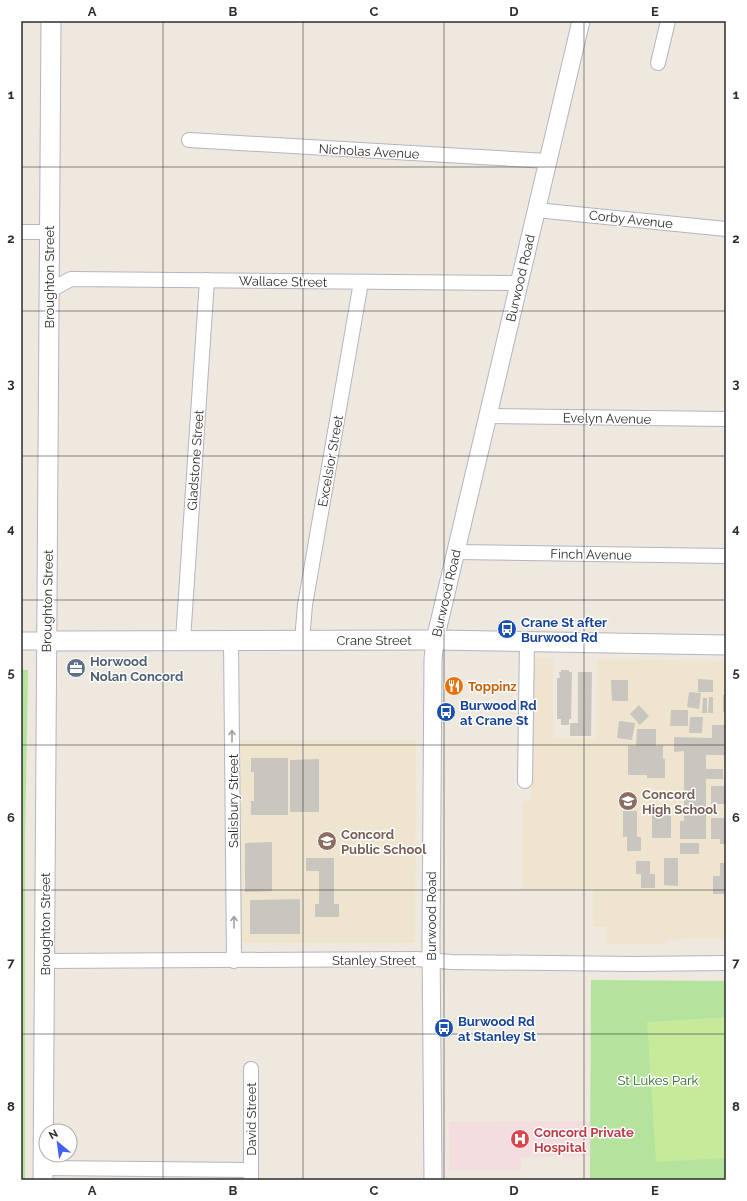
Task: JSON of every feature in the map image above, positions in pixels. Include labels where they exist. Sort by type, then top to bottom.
[{"type":"main road","name":"Broughton Street","points":[[43,1174],[51,21]]},
{"type":"main road","name":"Crane Street","points":[[47,641],[435,640],[726,645]]},
{"type":"street","name":"Burwood Road","points":[[433,1180],[431,960],[433,659],[435,640],[581,21]]},
{"type":"street","points":[[658,64],[668,21]]},
{"type":"street","name":"Nicholas Avenue","points":[[189,140],[548,161]]},
{"type":"street","name":"Corby Avenue","points":[[536,210],[726,229]]},
{"type":"street","points":[[21,232],[49,232]]},
{"type":"street","name":"Wallace Street","points":[[49,291],[71,279],[519,283]]},
{"type":"street","name":"Gladstone Street","points":[[183,640],[207,280]]},
{"type":"street","name":"Excelsior Street","points":[[302,640],[306,605],[361,282]]},
{"type":"street","name":"Evelyn Avenue","points":[[488,416],[726,419]]},
{"type":"street","name":"Finch Avenue","points":[[456,552],[726,556]]},
{"type":"street","name":"Salisbury Street","points":[[231,640],[234,961]]},
{"type":"street","name":"Crane Street","points":[[21,641],[47,641]]},
{"type":"street","points":[[525,781],[528,641]]},
{"type":"street","name":"Stanley Street","points":[[45,961],[431,960],[635,964],[726,963]]},
{"type":"street","name":"David Street","points":[[43,1174],[251,1175],[251,1069]]},
{"type":"shaded area","name":"Concord High School","points":[[531,658],[553,658],[553,738],[596,739],[597,659],[726,661],[726,938],[682,938],[679,941],[668,940],[664,944],[607,944],[607,927],[593,927],[593,890],[522,890],[523,801],[531,801]]},
{"type":"shaded area","name":"Concord Public School","points":[[239,740],[416,740],[415,943],[239,943]]},
{"type":"shaded area","name":"Concord Private Hospital","points":[[590,1121],[590,1156],[521,1157],[521,1170],[449,1171],[449,1122]]},
{"type":"green space","points":[[21,670],[28,670],[25,839],[25,1180],[21,1180]]},
{"type":"green space","name":"St Lukes Park","points":[[591,980],[726,981],[726,1180],[590,1180]]},
{"type":"green space","points":[[726,1017],[726,1158],[656,1162],[647,1022]]},
{"type":"building","points":[[561,670],[569,670],[569,672],[572,672],[571,719],[569,719],[569,725],[561,725],[561,719],[557,719],[557,678],[560,678],[559,672],[561,672]]},
{"type":"building","points":[[578,672],[592,672],[591,736],[570,736],[570,723],[578,723]]},
{"type":"building","points":[[698,679],[713,680],[713,692],[698,692]]},
{"type":"building","points":[[611,680],[628,680],[628,701],[612,701]]},
{"type":"building","points":[[689,692],[701,693],[699,709],[687,707]]},
{"type":"building","points":[[723,695],[726,695],[726,712],[723,712]]},
{"type":"building","points":[[709,697],[713,697],[713,713],[708,713]]},
{"type":"building","points":[[703,698],[707,698],[707,713],[702,713]]},
{"type":"building","points":[[639,705],[649,716],[640,725],[630,714]]},
{"type":"building","points":[[671,710],[688,710],[688,726],[670,726]]},
{"type":"building","points":[[690,717],[703,717],[702,733],[689,733]]},
{"type":"building","points":[[619,721],[635,723],[632,740],[617,738]]},
{"type":"building","points":[[712,725],[726,725],[726,755],[706,755],[706,769],[723,769],[723,779],[706,779],[706,839],[680,839],[680,821],[684,821],[684,751],[674,752],[674,737],[712,738]]},
{"type":"building","points":[[637,729],[656,729],[656,746],[663,745],[665,778],[647,778],[647,775],[628,775],[628,745],[636,746]]},
{"type":"building","points":[[251,758],[288,758],[288,815],[251,815],[251,801],[254,801],[254,772],[251,772]]},
{"type":"building","points":[[319,759],[319,812],[290,812],[290,760]]},
{"type":"building","points":[[711,786],[726,786],[726,804],[711,804]]},
{"type":"building","points":[[652,808],[671,808],[671,838],[652,838]]},
{"type":"building","points":[[623,811],[637,811],[637,837],[641,837],[641,851],[627,851],[627,837],[623,837]]},
{"type":"building","points":[[711,818],[726,818],[726,844],[720,844],[720,839],[711,839]]},
{"type":"building","points":[[272,842],[272,891],[245,892],[245,843]]},
{"type":"building","points":[[680,843],[699,843],[699,854],[680,854]]},
{"type":"building","points":[[306,858],[334,858],[334,904],[339,904],[339,917],[315,917],[315,904],[319,904],[319,871],[306,871]]},
{"type":"building","points":[[664,858],[678,858],[678,886],[664,885]]},
{"type":"building","points":[[636,861],[650,861],[650,874],[655,874],[655,888],[641,888],[641,874],[636,874]]},
{"type":"building","points":[[720,863],[726,863],[726,894],[713,894],[713,876],[720,876]]},
{"type":"building","points":[[300,899],[300,934],[250,934],[250,900]]},
{"type":"place","name":"Crane St after Burwood Rd","points":[[507,629]]},
{"type":"place","name":"Horwood Nolan Concord","points":[[76,668]]},
{"type":"place","name":"Toppinz","points":[[454,686]]},
{"type":"place","name":"Burwood Rd at Crane St","points":[[446,712]]},
{"type":"place","name":"Concord High School","points":[[628,801]]},
{"type":"place","name":"Concord Public School","points":[[327,841]]},
{"type":"place","name":"Burwood Rd at Stanley St","points":[[444,1028]]},
{"type":"place","name":"Concord Private Hospital","points":[[520,1139]]}]
